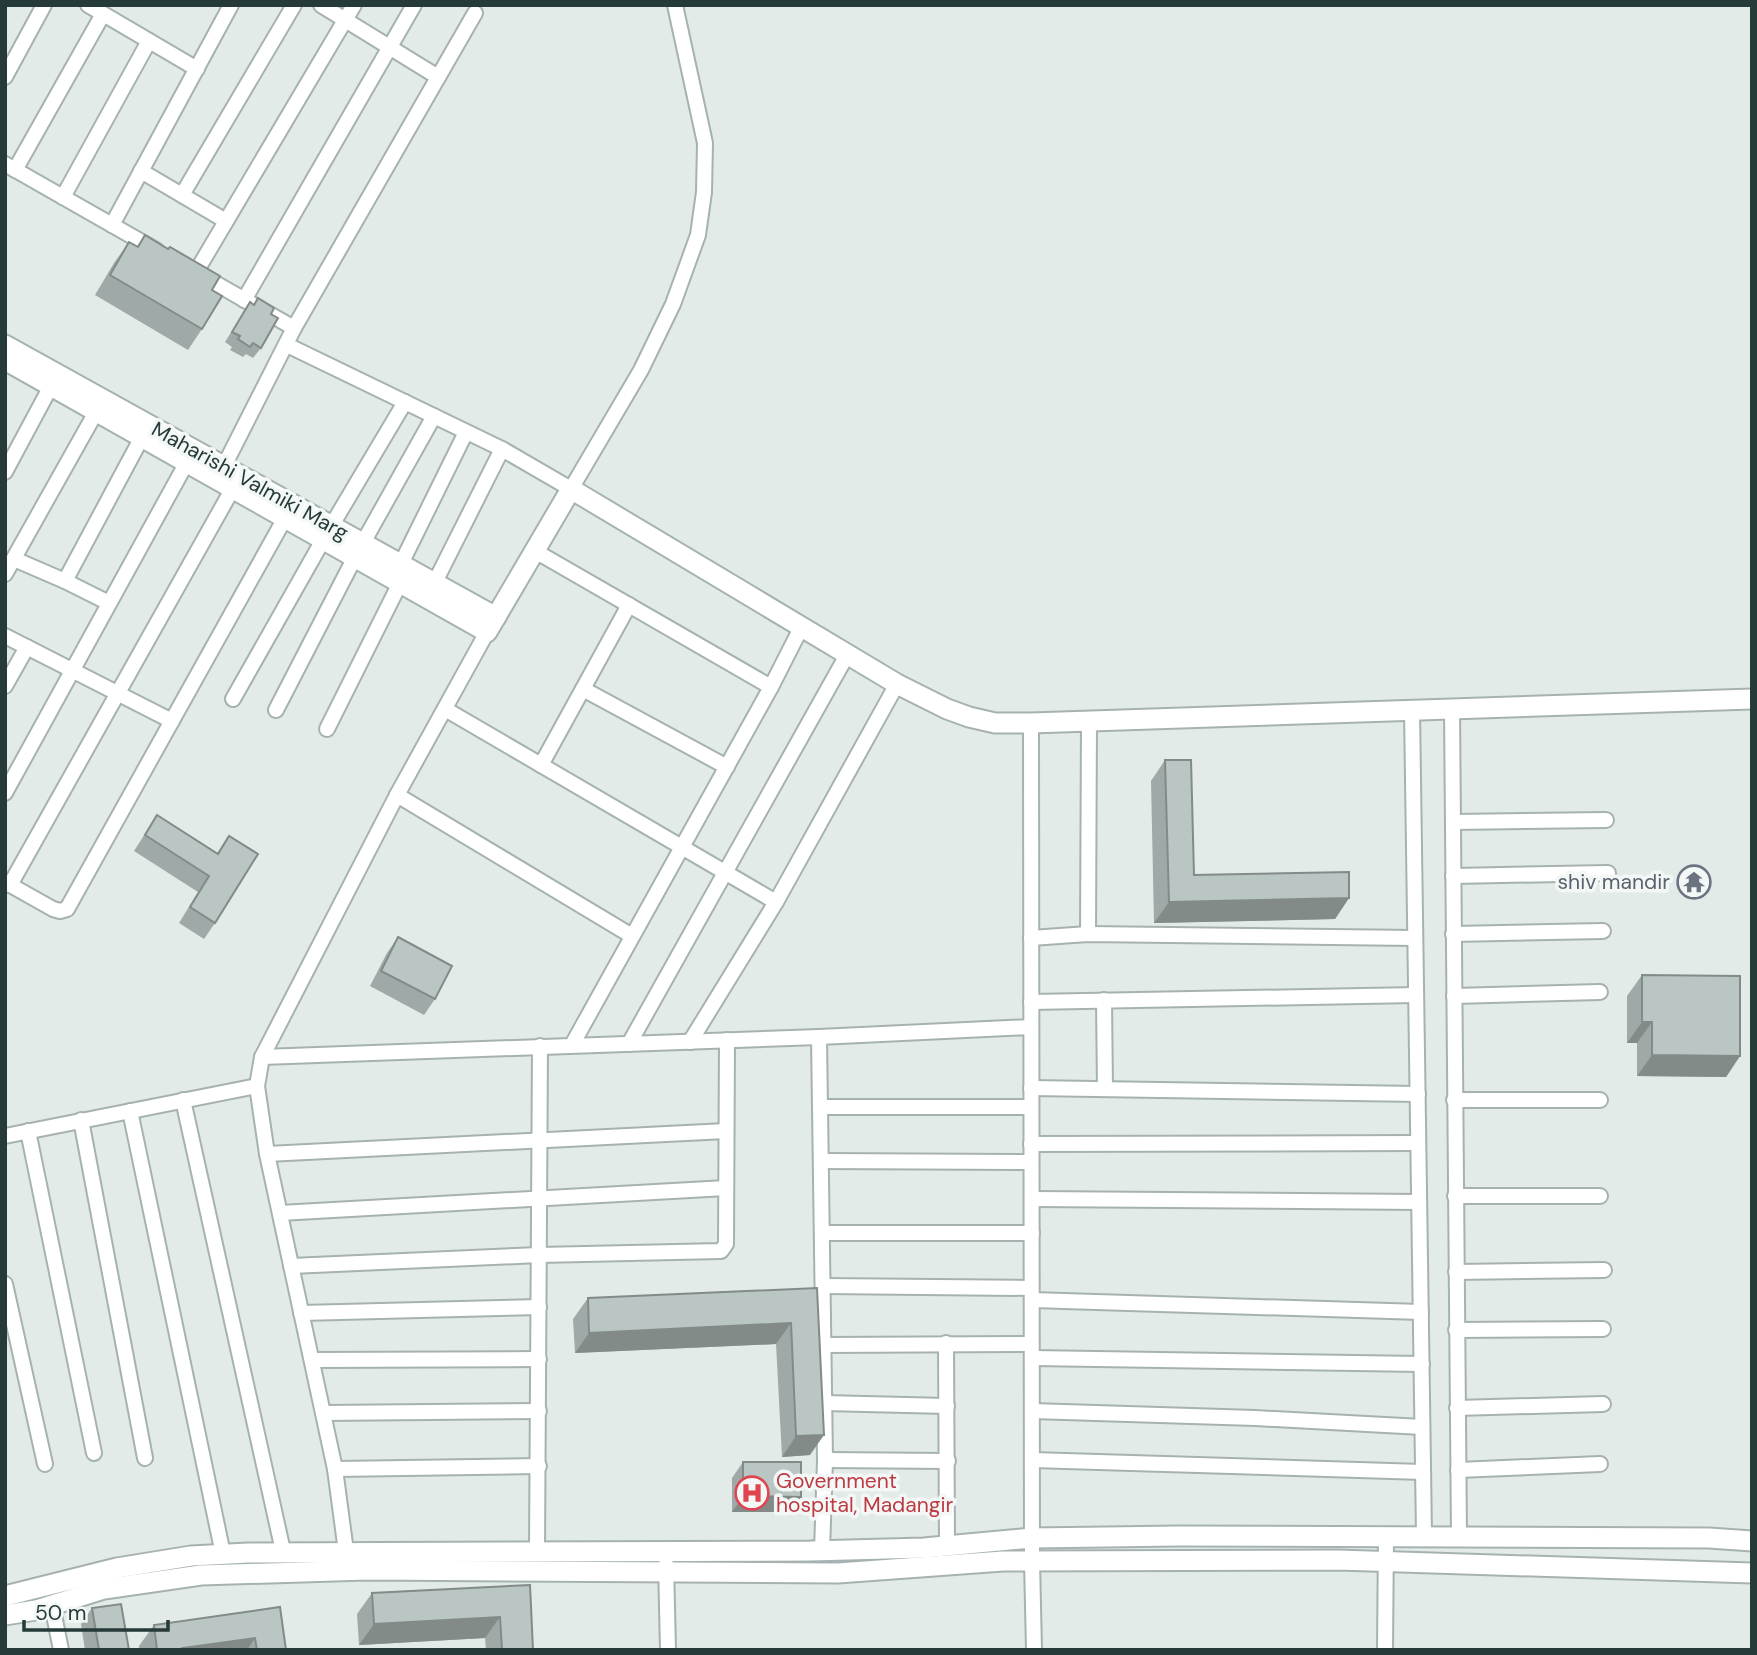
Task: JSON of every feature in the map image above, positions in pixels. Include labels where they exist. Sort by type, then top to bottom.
[{"type":"street","points":[[5,77],[44,5]]},
{"type":"street","points":[[88,5],[197,69]]},
{"type":"street","points":[[112,225],[231,5]]},
{"type":"street","points":[[182,195],[294,5]]},
{"type":"street","points":[[321,5],[438,77]]},
{"type":"street","points":[[184,265],[226,221],[354,5]]},
{"type":"street","points":[[244,300],[414,5]]},
{"type":"street","points":[[349,1571],[335,1469],[267,1154],[257,1086],[262,1057],[397,795],[492,625],[641,370],[673,304],[698,235],[704,192],[705,143],[675,5]]},
{"type":"street","points":[[285,517],[66,909],[53,909],[8,884],[118,693],[225,478],[295,328],[475,13]]},
{"type":"street","points":[[103,14],[10,167],[295,328]]},
{"type":"street","points":[[63,197],[149,41]]},
{"type":"street","points":[[141,171],[226,221]]},
{"type":"street","name":"Maharishi Valmiki Marg","points":[[5,345],[285,517],[327,533]]},
{"type":"street","points":[[287,345],[502,449],[897,684],[969,717],[995,723],[1031,723],[1752,699]]},
{"type":"street","name":"Maharishi Valmiki Marg","points":[[5,360],[187,462],[225,478],[359,550],[398,576],[431,590],[492,625]]},
{"type":"street","points":[[5,472],[51,386]]},
{"type":"street","points":[[233,699],[405,402]]},
{"type":"street","points":[[5,574],[96,411]]},
{"type":"street","points":[[276,710],[359,550],[435,416]]},
{"type":"street","points":[[327,729],[466,432]]},
{"type":"street","points":[[65,581],[142,437]]},
{"type":"street","points":[[431,590],[502,449]]},
{"type":"street","points":[[5,793],[187,462]]},
{"type":"street","points":[[535,551],[771,687]]},
{"type":"street","points":[[14,559],[109,603]]},
{"type":"street","points":[[541,765],[629,605]]},
{"type":"street","points":[[572,1045],[771,687],[802,626]]},
{"type":"street","points":[[5,636],[172,721]]},
{"type":"street","points":[[5,686],[27,647]]},
{"type":"street","points":[[629,1044],[847,655]]},
{"type":"street","points":[[690,1042],[776,902],[897,684]]},
{"type":"street","points":[[583,689],[726,767]]},
{"type":"street","points":[[445,709],[776,902]]},
{"type":"street","points":[[1452,709],[1459,1536]]},
{"type":"street","points":[[1412,710],[1424,1535]]},
{"type":"street","points":[[1088,721],[1088,934]]},
{"type":"street","points":[[1031,723],[1034,1650]]},
{"type":"street","points":[[397,795],[632,936]]},
{"type":"street","points":[[1453,822],[1606,820]]},
{"type":"street","points":[[1453,876],[1608,873]]},
{"type":"street","points":[[1453,934],[1603,931]]},
{"type":"street","points":[[1031,937],[1088,934],[1415,938]]},
{"type":"street","points":[[1454,996],[1600,992]]},
{"type":"street","points":[[1031,1002],[1416,995]]},
{"type":"street","points":[[1104,1000],[1105,1089]]},
{"type":"street","points":[[262,1057],[1031,1027]]},
{"type":"street","points":[[819,1037],[825,1460],[822,1550]]},
{"type":"street","points":[[291,1266],[540,1255],[721,1251],[726,1244],[727,1040]]},
{"type":"street","points":[[537,1551],[540,1046]]},
{"type":"street","points":[[5,1136],[257,1086]]},
{"type":"street","points":[[1031,1088],[1418,1094]]},
{"type":"street","points":[[183,1100],[283,1551]]},
{"type":"street","points":[[1454,1100],[1600,1100]]},
{"type":"street","points":[[820,1107],[1031,1107]]},
{"type":"street","points":[[130,1111],[223,1554]]},
{"type":"street","points":[[81,1120],[145,1458]]},
{"type":"street","points":[[27,1131],[94,1453]]},
{"type":"street","points":[[267,1154],[726,1131]]},
{"type":"street","points":[[1031,1144],[1418,1143]]},
{"type":"street","points":[[821,1161],[1031,1162]]},
{"type":"street","points":[[279,1213],[726,1188]]},
{"type":"street","points":[[1455,1196],[1600,1196]]},
{"type":"street","points":[[1031,1199],[1419,1202]]},
{"type":"street","points":[[822,1233],[1031,1233]]},
{"type":"street","points":[[1456,1272],[1604,1270]]},
{"type":"street","points":[[5,1284],[45,1464]]},
{"type":"street","points":[[823,1286],[1421,1312]]},
{"type":"street","points":[[301,1313],[540,1307]]},
{"type":"street","points":[[1456,1330],[1603,1329]]},
{"type":"street","points":[[823,1345],[946,1343],[1032,1351],[1422,1364]]},
{"type":"street","points":[[946,1343],[947,1545]]},
{"type":"street","points":[[312,1360],[539,1359]]},
{"type":"street","points":[[824,1403],[947,1406]]},
{"type":"street","points":[[1457,1408],[1604,1404]]},
{"type":"street","points":[[323,1413],[539,1411]]},
{"type":"street","points":[[1032,1411],[1255,1418],[1422,1427]]},
{"type":"street","points":[[825,1460],[948,1461]]},
{"type":"street","points":[[1032,1460],[1423,1472]]},
{"type":"street","points":[[1458,1470],[1600,1464]]},
{"type":"street","points":[[335,1469],[539,1466]]},
{"type":"street","points":[[5,1596],[117,1568],[191,1556],[283,1551],[822,1550],[947,1545],[1032,1538],[1386,1535],[1709,1538],[1752,1541]]},
{"type":"street","points":[[1385,1650],[1386,1535]]},
{"type":"street","points":[[666,1551],[668,1650]]},
{"type":"street","points":[[5,1615],[52,1605],[104,1589],[201,1575],[349,1571],[838,1573],[1003,1560],[1386,1561],[1752,1573]]},
{"type":"street","points":[[52,1605],[61,1650]]},
{"type":"building","points":[[145,235],[220,276],[212,290],[222,296],[202,329],[110,275],[129,242],[138,247]]},
{"type":"building","points":[[258,298],[274,308],[271,314],[278,318],[261,348],[253,343],[250,347],[232,332],[250,302],[254,305]]},
{"type":"building","points":[[1165,760],[1191,760],[1194,875],[1349,872],[1349,898],[1169,902]]},
{"type":"building","points":[[157,815],[218,854],[229,836],[258,854],[215,923],[190,907],[209,876],[145,835]]},
{"type":"building","points":[[398,937],[452,966],[435,999],[381,971]]},
{"type":"building","points":[[1642,975],[1740,976],[1740,1056],[1652,1055],[1652,1022],[1642,1022]]},
{"type":"building","points":[[817,1288],[824,1435],[796,1436],[791,1323],[589,1333],[588,1298]]},
{"type":"building","points":[[743,1462],[801,1462],[801,1497],[743,1496]]},
{"type":"building","points":[[530,1585],[533,1650],[502,1650],[500,1617],[374,1624],[372,1593]]},
{"type":"building","points":[[121,1604],[129,1650],[99,1650],[92,1608]]},
{"type":"building","points":[[280,1607],[286,1650],[257,1650],[255,1638],[182,1650],[157,1650],[154,1625]]},
{"type":"place","name":"shiv mandir","points":[[1694,882]]},
{"type":"place","name":"Government hospital, Madangir","points":[[752,1493]]}]
